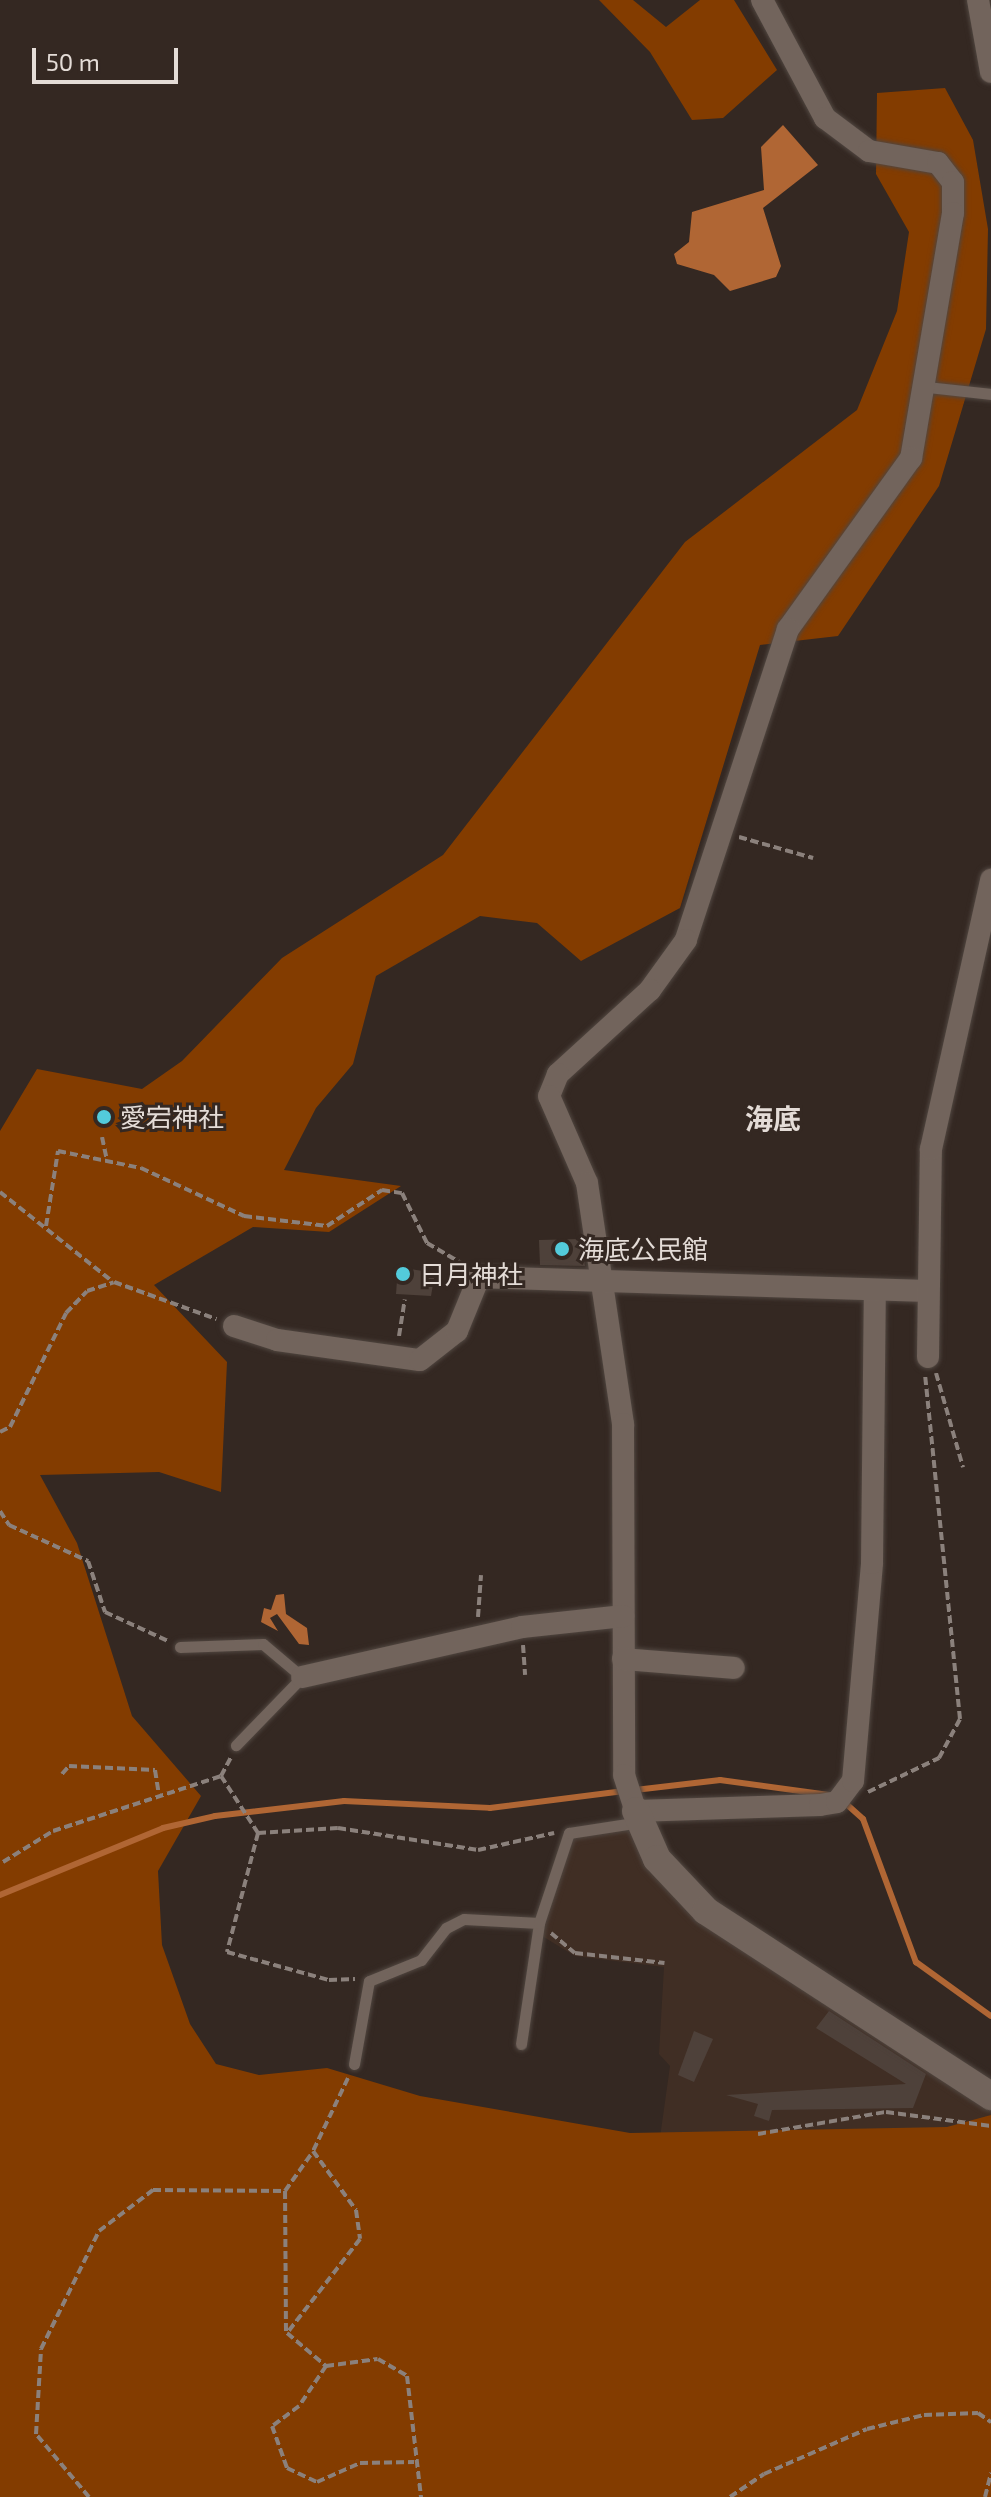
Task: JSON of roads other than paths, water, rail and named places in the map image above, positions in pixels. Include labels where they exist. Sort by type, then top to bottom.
[{"type":"street","points":[[762,0],[840,135],[878,154],[938,163],[953,182],[927,387],[899,484],[788,629],[686,940],[670,965],[558,1074],[549,1096],[587,1183],[598,1278],[623,1424],[624,1775],[657,1859],[706,1911],[991,2096]]},
{"type":"street","points":[[978,0],[991,72]]},
{"type":"street","points":[[928,1357],[925,1291],[939,1093],[991,880]]},
{"type":"street","points":[[234,1326],[277,1340],[420,1360],[457,1331],[477,1281],[598,1278],[925,1291]]},
{"type":"street","points":[[638,1816],[820,1805],[837,1802],[849,1789],[872,1563],[875,1291]]},
{"type":"street","points":[[302,1677],[522,1627],[623,1616]]},
{"type":"street","points":[[623,1659],[724,1662]]},
{"type":"lane","points":[[927,387],[991,394]]},
{"type":"lane","points":[[180,1647],[263,1644],[302,1677],[236,1745]]},
{"type":"lane","points":[[521,2044],[539,1923],[569,1833],[638,1816]]},
{"type":"lane","points":[[354,2064],[369,1981],[421,1960],[446,1928],[464,1919],[539,1923]]},
{"type":"waterway","points":[[635,1790],[720,1780],[829,1795]]},
{"type":"waterway","points":[[0,1895],[163,1828],[215,1816],[344,1801],[490,1808],[624,1791]]},
{"type":"waterway","points":[[843,1801],[863,1819],[916,1962],[991,2016]]},
{"type":"place","name":"愛宕神社","points":[[104,1117]]},
{"type":"place","name":"海底公民館","points":[[562,1249]]},
{"type":"place","name":"日月神社","points":[[403,1274]]},
{"type":"district","name":"海底","points":[[773,1118]]}]
